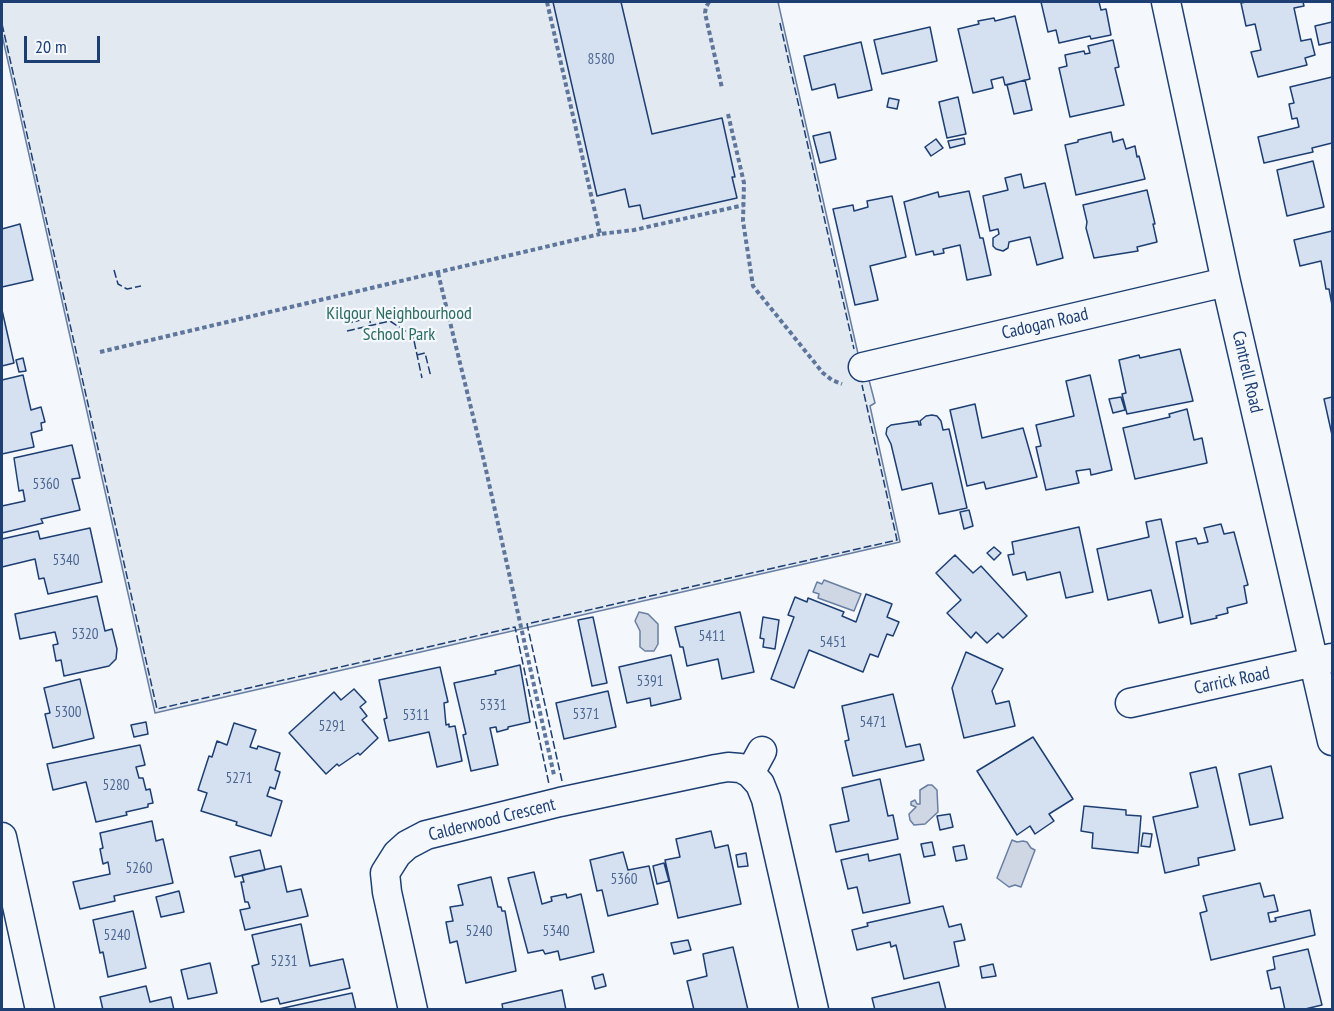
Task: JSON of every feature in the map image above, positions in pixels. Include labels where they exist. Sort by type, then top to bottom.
[{"type":"street","name":"Cantrell Road","points":[[1166,2],[1226,282],[1323,660],[1332,741]]},
{"type":"street","name":"Cadogan Road","points":[[855,375],[1226,282]]},
{"type":"street","name":"Carrick Road","points":[[1130,703],[1323,660]]},
{"type":"street","name":"Calderwood Crescent","points":[[412,1010],[385,873],[396,854],[407,845],[426,835],[560,802],[728,767],[740,768],[756,762],[814,1010]]},
{"type":"street","points":[[2,837],[40,1010]]},
{"type":"path","points":[[547,2],[600,234]]},
{"type":"path","points":[[709,2],[705,12],[722,88]]},
{"type":"path","points":[[728,114],[744,183],[745,232],[751,278],[755,289],[822,373],[834,381],[855,375]]},
{"type":"path","points":[[100,352],[600,234],[634,230],[744,205]]},
{"type":"path","points":[[438,273],[484,461],[560,802]]},
{"type":"green space","name":"Kilgour Neighbourhood School Park","points":[[2,2],[778,2],[864,380],[869,380],[875,403],[870,406],[900,542],[155,713],[2,35]]},
{"type":"shaded area","points":[[824,580],[861,594],[854,611],[818,598],[819,594],[813,592],[817,582],[822,584]]},
{"type":"shaded area","points":[[639,612],[648,614],[658,624],[658,644],[654,651],[645,651],[640,647],[640,631],[635,621]]},
{"type":"shaded area","points":[[932,785],[937,790],[938,812],[925,824],[914,825],[909,814],[916,807],[911,805],[911,802],[915,800],[917,804],[920,804],[920,790]]},
{"type":"shaded area","points":[[1012,840],[1027,842],[1035,850],[1021,887],[1015,885],[1009,887],[997,878]]},
{"type":"building","points":[[553,2],[621,2],[652,134],[722,118],[735,177],[732,177],[737,198],[643,219],[640,205],[629,207],[625,189],[597,196]]},
{"type":"building","points":[[1041,2],[1099,2],[1101,10],[1106,9],[1111,35],[1091,39],[1090,36],[1059,43],[1056,30],[1048,32]]},
{"type":"building","points":[[1303,2],[1304,6],[1294,8],[1301,41],[1311,39],[1315,55],[1305,58],[1307,65],[1258,77],[1251,52],[1261,50],[1255,24],[1246,26],[1241,3]]},
{"type":"building","points":[[1015,16],[1030,79],[1005,85],[1003,77],[991,80],[993,88],[973,93],[958,29],[979,24],[978,21],[994,18],[995,21]]},
{"type":"building","points":[[1332,22],[1332,42],[1319,45],[1315,26]]},
{"type":"building","points":[[930,27],[937,61],[882,74],[874,40]]},
{"type":"building","points":[[1113,40],[1119,67],[1115,68],[1124,105],[1070,117],[1059,68],[1067,66],[1065,55],[1084,51],[1085,54],[1090,53],[1088,46]]},
{"type":"building","points":[[861,42],[872,90],[838,98],[835,84],[812,90],[804,56]]},
{"type":"building","points":[[1332,77],[1332,143],[1312,148],[1313,152],[1264,163],[1258,137],[1299,127],[1297,118],[1292,119],[1289,104],[1294,103],[1290,87]]},
{"type":"building","points":[[1025,80],[1032,110],[1014,114],[1007,85]]},
{"type":"building","points":[[958,97],[966,134],[947,138],[939,102]]},
{"type":"building","points":[[889,98],[899,100],[897,109],[887,107]]},
{"type":"building","points":[[830,132],[836,159],[820,163],[813,136]]},
{"type":"building","points":[[1111,132],[1113,142],[1123,139],[1126,149],[1135,146],[1145,179],[1076,195],[1065,145]]},
{"type":"building","points":[[964,138],[965,144],[950,148],[948,141]]},
{"type":"building","points":[[936,139],[943,148],[931,156],[925,147]]},
{"type":"building","points":[[1313,161],[1324,207],[1287,216],[1277,170]]},
{"type":"building","points":[[1021,174],[1024,188],[1045,183],[1063,258],[1037,265],[1030,237],[1009,242],[1008,248],[1003,251],[993,246],[993,238],[999,234],[998,229],[990,231],[983,196],[1008,190],[1005,178]]},
{"type":"building","points":[[1147,190],[1157,242],[1137,247],[1138,251],[1094,258],[1083,205]]},
{"type":"building","points":[[969,191],[991,275],[967,280],[960,245],[943,249],[944,253],[934,255],[933,251],[916,255],[904,202],[938,192],[939,197]]},
{"type":"building","points":[[892,196],[906,257],[870,266],[878,300],[855,305],[833,209],[853,205],[854,211],[868,207],[867,201]]},
{"type":"building","points":[[20,224],[33,280],[2,287],[2,229]]},
{"type":"building","points":[[1332,231],[1332,305],[1329,289],[1326,289],[1321,261],[1300,266],[1294,240]]},
{"type":"building","points":[[2,310],[14,363],[2,366]]},
{"type":"building","points":[[1180,349],[1193,401],[1127,414],[1122,394],[1126,393],[1119,360]]},
{"type":"building","points":[[23,358],[26,371],[19,372],[16,360]]},
{"type":"building","points":[[23,375],[31,410],[41,407],[45,422],[41,423],[42,430],[31,433],[34,447],[2,454],[2,380]]},
{"type":"building","points":[[1090,375],[1112,470],[1091,475],[1090,469],[1076,471],[1079,483],[1046,490],[1036,447],[1041,446],[1036,425],[1074,416],[1066,381]]},
{"type":"building","points":[[1121,397],[1125,410],[1113,413],[1109,399]]},
{"type":"building","points":[[1332,397],[1332,435],[1324,399]]},
{"type":"building","points":[[975,404],[982,438],[1023,428],[1037,477],[986,489],[984,482],[967,486],[950,410]]},
{"type":"building","points":[[1187,409],[1194,440],[1202,438],[1207,463],[1135,479],[1123,428],[1170,417],[1169,414]]},
{"type":"building","points":[[932,415],[937,416],[941,421],[943,430],[949,429],[967,508],[939,514],[932,483],[902,490],[891,444],[886,434],[887,428],[891,425],[918,421],[921,425],[920,421]]},
{"type":"building","points":[[72,445],[80,478],[72,479],[80,510],[41,519],[43,523],[2,533],[2,506],[25,501],[23,490],[19,491],[14,458]]},
{"type":"building","points":[[969,510],[973,526],[964,529],[960,512]]},
{"type":"building","points":[[1161,519],[1183,617],[1159,623],[1151,590],[1108,600],[1097,549],[1149,537],[1146,522]]},
{"type":"building","points":[[1221,524],[1224,534],[1234,532],[1248,585],[1244,586],[1247,603],[1227,608],[1228,613],[1216,616],[1217,618],[1191,624],[1176,542],[1196,538],[1198,544],[1208,542],[1204,528]]},
{"type":"building","points":[[1079,527],[1093,592],[1066,598],[1060,572],[1027,580],[1025,572],[1013,575],[1008,555],[1014,554],[1012,542]]},
{"type":"building","points":[[90,528],[102,582],[48,594],[44,578],[39,579],[35,559],[2,567],[2,539],[38,531],[40,539]]},
{"type":"building","points":[[994,547],[1001,553],[994,560],[987,553]]},
{"type":"building","points":[[955,555],[973,573],[981,566],[1027,616],[1003,638],[998,633],[987,643],[976,632],[971,638],[947,613],[961,600],[936,573]]},
{"type":"building","points":[[866,594],[892,604],[887,617],[899,622],[893,636],[887,634],[878,657],[870,654],[863,672],[809,650],[794,688],[771,679],[794,617],[788,615],[795,597],[807,602],[808,598],[844,612],[842,616],[856,622]]},
{"type":"building","points":[[97,596],[105,631],[112,629],[117,649],[116,659],[109,666],[64,676],[61,660],[56,661],[53,645],[58,644],[55,632],[20,639],[15,614]]},
{"type":"building","points":[[740,612],[754,672],[722,679],[718,659],[687,666],[675,627]]},
{"type":"building","points":[[593,617],[607,683],[592,686],[578,620]]},
{"type":"building","points":[[763,617],[779,620],[775,649],[763,647],[764,639],[760,638]]},
{"type":"building","points":[[966,652],[1003,669],[992,691],[996,704],[1009,701],[1015,726],[964,738],[952,688]]},
{"type":"building","points":[[671,655],[681,699],[651,706],[650,698],[627,703],[619,667]]},
{"type":"building","points":[[520,665],[530,722],[497,732],[496,727],[490,728],[498,765],[471,771],[463,735],[466,734],[454,683],[496,674],[495,671]]},
{"type":"building","points":[[440,667],[448,702],[444,703],[446,725],[455,726],[462,761],[437,767],[429,732],[389,741],[379,680]]},
{"type":"building","points":[[80,679],[94,738],[53,748],[45,714],[50,713],[44,688]]},
{"type":"building","points":[[354,689],[366,702],[360,707],[367,716],[362,720],[378,738],[360,755],[358,753],[339,766],[337,764],[326,774],[289,733],[334,692],[341,700]]},
{"type":"building","points":[[608,691],[616,727],[564,739],[556,703]]},
{"type":"building","points":[[893,694],[906,747],[920,744],[924,760],[853,776],[845,741],[849,740],[842,706]]},
{"type":"building","points":[[146,722],[148,734],[134,737],[131,725]]},
{"type":"building","points":[[234,723],[256,730],[250,747],[257,749],[258,746],[280,753],[275,770],[280,772],[275,789],[270,787],[267,796],[282,801],[271,836],[201,811],[207,793],[198,790],[209,756],[212,757],[217,741],[227,745]]},
{"type":"building","points":[[1033,737],[1073,799],[1049,814],[1054,821],[1035,834],[1030,826],[1017,835],[977,771]]},
{"type":"building","points":[[140,745],[145,765],[136,767],[139,778],[143,778],[146,790],[150,789],[153,803],[148,804],[148,807],[126,812],[127,815],[96,822],[86,782],[53,790],[47,764]]},
{"type":"building","points":[[1271,766],[1283,818],[1250,825],[1239,774]]},
{"type":"building","points":[[1216,767],[1235,850],[1198,858],[1199,865],[1165,873],[1153,817],[1198,807],[1190,773]]},
{"type":"building","points":[[880,779],[888,816],[893,815],[898,839],[836,852],[830,825],[849,821],[842,788]]},
{"type":"building","points":[[1084,806],[1126,810],[1126,815],[1141,816],[1138,853],[1092,848],[1093,833],[1081,831]]},
{"type":"building","points":[[950,814],[953,827],[940,830],[937,816]]},
{"type":"building","points":[[152,821],[156,841],[163,839],[173,883],[114,896],[115,901],[80,909],[73,882],[110,874],[108,862],[103,864],[100,833]]},
{"type":"building","points":[[711,831],[715,848],[728,845],[741,904],[678,918],[665,860],[680,857],[676,839]]},
{"type":"building","points":[[1143,833],[1152,834],[1150,847],[1141,846]]},
{"type":"building","points":[[932,842],[935,855],[924,857],[921,844]]},
{"type":"building","points":[[964,845],[967,859],[956,861],[953,847]]},
{"type":"building","points":[[260,850],[265,870],[235,877],[230,857]]},
{"type":"building","points":[[623,852],[628,870],[649,866],[658,904],[608,916],[602,890],[597,891],[590,860]]},
{"type":"building","points":[[746,853],[748,866],[738,867],[736,855]]},
{"type":"building","points":[[868,854],[869,861],[900,854],[910,903],[863,913],[857,887],[848,889],[841,860]]},
{"type":"building","points":[[664,863],[669,881],[657,884],[653,866]]},
{"type":"building","points":[[281,866],[287,892],[301,889],[308,916],[245,930],[240,910],[250,908],[248,902],[245,902],[242,875]]},
{"type":"building","points":[[534,872],[542,904],[552,901],[551,897],[566,894],[567,898],[581,894],[594,952],[560,960],[558,951],[545,954],[543,950],[528,953],[508,878]]},
{"type":"building","points":[[491,877],[498,907],[505,911],[516,971],[466,983],[457,941],[450,943],[446,922],[453,921],[450,907],[463,905],[458,885]]},
{"type":"building","points":[[1260,883],[1264,897],[1274,895],[1278,911],[1268,913],[1270,922],[1276,921],[1275,918],[1310,910],[1315,935],[1211,960],[1200,913],[1207,911],[1203,896]]},
{"type":"building","points":[[179,891],[184,912],[161,917],[156,897]]},
{"type":"building","points":[[943,906],[949,927],[961,924],[965,940],[954,942],[959,966],[904,979],[896,945],[891,947],[890,942],[857,950],[852,930],[868,926],[867,923]]},
{"type":"building","points":[[133,911],[146,968],[108,977],[93,920]]},
{"type":"building","points":[[301,924],[310,966],[343,959],[350,988],[280,1004],[278,998],[261,1002],[252,966],[259,964],[252,935]]},
{"type":"building","points":[[688,940],[691,950],[674,954],[671,943]]},
{"type":"building","points":[[733,947],[748,1010],[694,1010],[687,981],[707,976],[703,954]]},
{"type":"building","points":[[1308,949],[1322,1005],[1301,1010],[1285,1010],[1280,987],[1271,989],[1267,971],[1275,969],[1273,957]]},
{"type":"building","points":[[210,963],[217,993],[188,999],[181,970]]},
{"type":"building","points":[[993,964],[996,976],[982,978],[980,967]]},
{"type":"building","points":[[603,974],[606,986],[595,989],[592,977]]},
{"type":"building","points":[[939,982],[946,1010],[875,1010],[872,998]]},
{"type":"building","points":[[146,986],[150,1002],[171,997],[174,1010],[103,1010],[100,997]]},
{"type":"building","points":[[562,990],[566,1010],[503,1010],[502,1004]]},
{"type":"building","points":[[352,993],[356,1010],[274,1010]]},
{"type":"fence","points":[[780,23],[854,349]]},
{"type":"fence","points":[[2,24],[157,709],[515,627],[549,784]]},
{"type":"fence","points":[[114,270],[118,284],[127,289],[141,286]]},
{"type":"fence","points":[[345,324],[369,318],[371,325]]},
{"type":"fence","points":[[347,331],[390,321],[413,336],[422,378]]},
{"type":"fence","points":[[417,355],[425,353],[431,377]]},
{"type":"fence","points":[[562,781],[527,624],[897,540],[862,385]]}]
